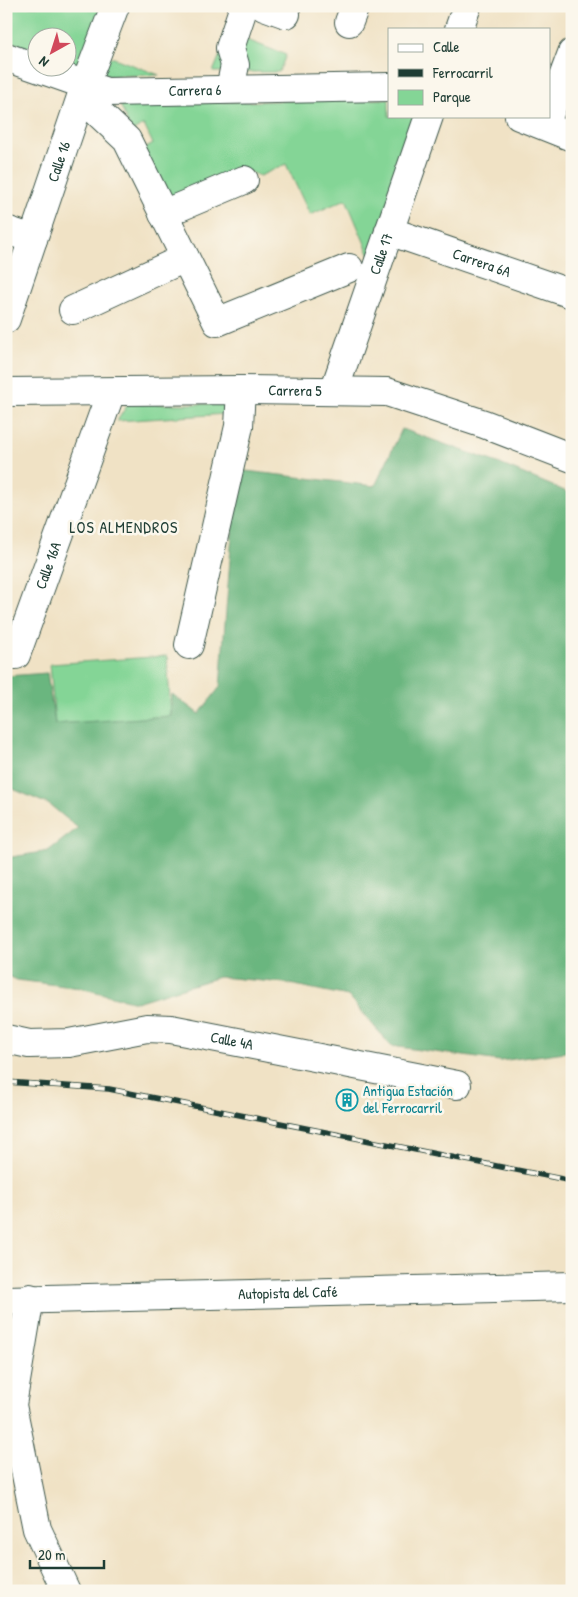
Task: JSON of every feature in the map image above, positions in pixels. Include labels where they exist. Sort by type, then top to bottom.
[{"type":"main road","name":"Calle 16","points":[[6,319],[85,85],[115,6]]},
{"type":"main road","points":[[230,89],[235,65],[230,48],[244,6]]},
{"type":"main road","points":[[459,28],[467,6]]},
{"type":"main road","points":[[550,113],[572,52]]},
{"type":"main road","name":"Carrera 6","points":[[6,57],[106,92],[388,87]]},
{"type":"main road","points":[[85,85],[94,108],[127,140],[217,322],[349,268]]},
{"type":"main road","name":"Calle 17","points":[[334,391],[428,118]]},
{"type":"main road","points":[[548,119],[572,137]]},
{"type":"main road","points":[[163,214],[244,180]]},
{"type":"main road","points":[[6,230],[33,240]]},
{"type":"main road","name":"Carrera 6A","points":[[389,231],[572,294]]},
{"type":"main road","points":[[73,310],[185,258]]},
{"type":"main road","points":[[189,644],[240,426],[240,390]]},
{"type":"main road","name":"Carrera 5","points":[[6,392],[240,390],[387,392],[484,424],[572,458]]},
{"type":"main road","name":"Calle 16A","points":[[16,656],[111,392]]},
{"type":"main road","name":"Calle 4A","points":[[6,1039],[30,1044],[69,1043],[147,1028],[171,1029],[457,1085]]},
{"type":"main road","name":"Autopista del Café","points":[[18,1299],[572,1286]]},
{"type":"main road","points":[[18,1299],[12,1405],[37,1529],[66,1591]]},
{"type":"green space","points":[[6,6],[103,6],[83,61],[78,63],[78,28],[28,28],[28,48],[6,40]]},
{"type":"green space","points":[[229,33],[286,55],[279,72],[213,72]]},
{"type":"green space","points":[[107,56],[159,75],[107,76],[102,70]]},
{"type":"green space","points":[[388,99],[388,118],[416,118],[370,256],[346,199],[310,215],[286,164],[260,176],[247,171],[173,201],[141,151],[153,144],[144,125],[131,132],[120,104]]},
{"type":"green space","points":[[128,404],[234,404],[226,414],[117,421]]},
{"type":"green space","points":[[402,429],[495,462],[572,494],[572,1051],[500,1061],[391,1046],[348,996],[285,983],[219,977],[136,1002],[80,988],[17,980],[6,975],[6,858],[48,851],[78,828],[50,805],[6,786],[6,676],[47,673],[55,724],[171,716],[172,694],[199,714],[220,687],[237,470],[375,486]]},
{"type":"green space","points":[[167,656],[171,716],[55,724],[50,664]]},
{"type":"railway","points":[[6,1082],[109,1089],[572,1181]]},
{"type":"place","name":"Antigua Estación del Ferrocarril","points":[[347,1100]]},
{"type":"district","name":"LOS ALMENDROS","points":[[124,527]]}]
